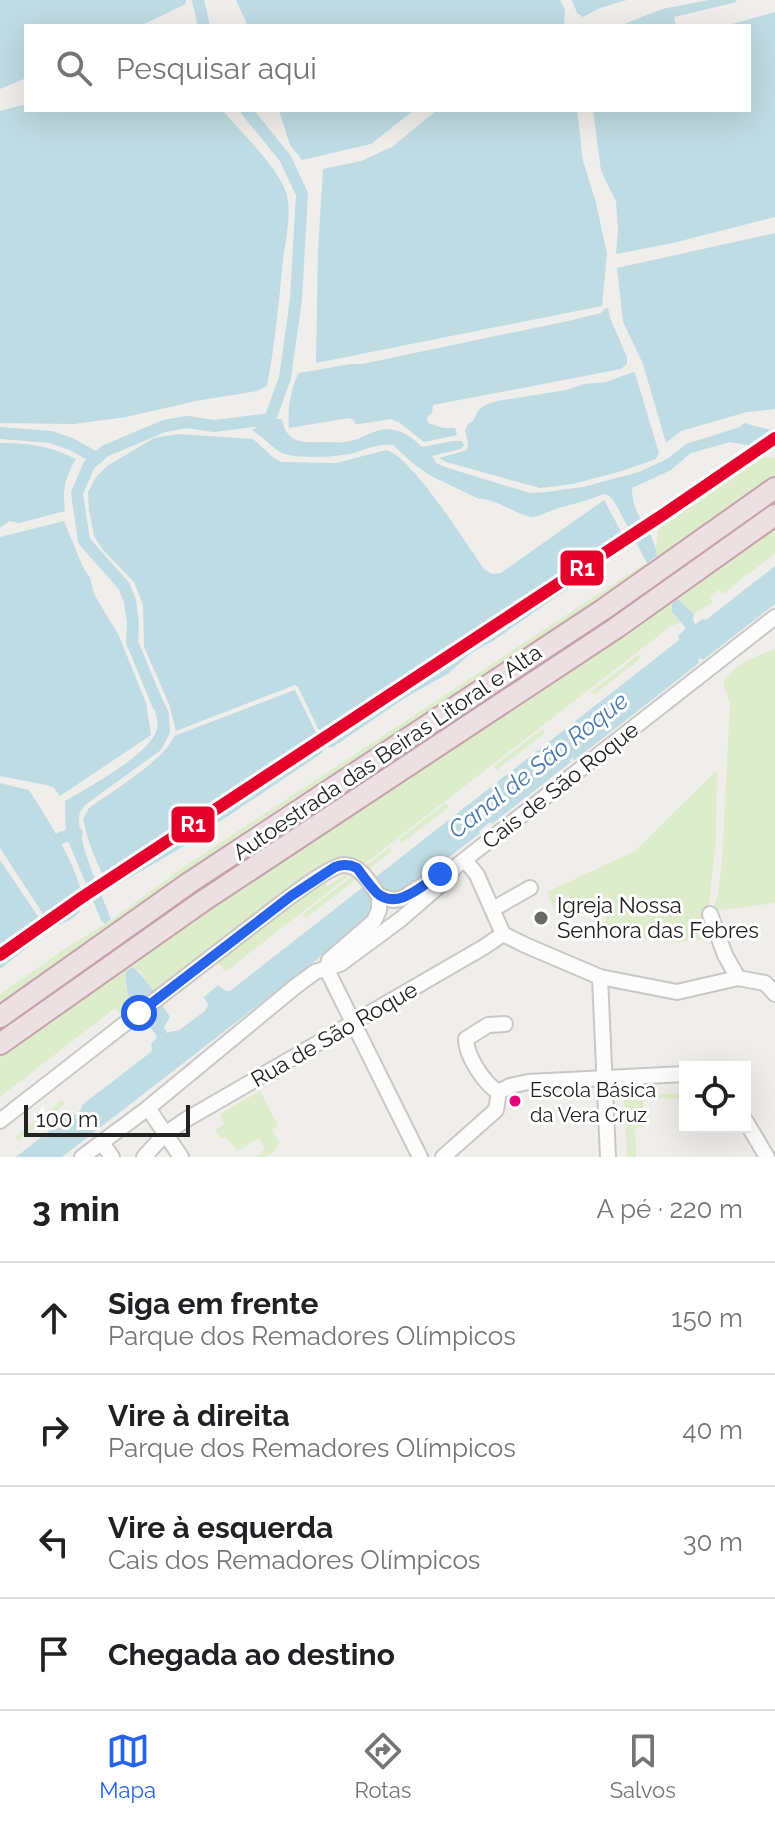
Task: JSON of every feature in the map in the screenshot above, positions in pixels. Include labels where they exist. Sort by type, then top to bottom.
[{"type":"highway","name":"Autoestrada das Beiras Litoral e Alta","points":[[0,1017],[189,883],[604,609],[775,488]]},
{"type":"highway","name":"Autoestrada das Beiras Litoral e Alta","points":[[0,1044],[203,901],[616,628],[775,515]]},
{"type":"street","name":"Cais de São Roque","points":[[82,1157],[148,1108],[296,986],[315,972],[340,964],[401,919],[460,864],[775,617]]},
{"type":"street","points":[[0,1121],[291,896],[340,865],[357,868],[379,896],[393,900],[401,899],[460,864],[477,875],[503,934],[600,977],[677,992],[738,978],[772,985]]},
{"type":"street","points":[[493,909],[530,888]]},
{"type":"street","points":[[379,896],[379,910],[374,921],[329,960],[327,970],[420,1157]]},
{"type":"street","points":[[710,914],[725,955],[738,978]]},
{"type":"street","name":"Rua de São Roque","points":[[144,1157],[165,1134],[187,1119],[503,934]]},
{"type":"street","points":[[600,977],[604,1154]]},
{"type":"street","points":[[499,1092],[485,1082],[466,1047],[466,1039],[488,1025],[505,1024]]},
{"type":"street","points":[[499,1092],[528,1082],[679,1074]]},
{"type":"street","points":[[443,1157],[496,1110],[499,1092]]},
{"type":"street","points":[[148,1108],[181,1157]]},
{"type":"street","points":[[751,1130],[767,1157]]},
{"type":"street","points":[[102,1143],[112,1157]]},
{"type":"green space","points":[[763,457],[775,458],[775,475],[658,557],[655,555],[659,526]]},
{"type":"green space","points":[[775,498],[775,506],[669,581],[666,575]]},
{"type":"green space","points":[[775,529],[775,553],[723,594],[719,590],[710,598],[713,602],[694,614],[678,599]]},
{"type":"green space","points":[[644,564],[646,566],[559,625],[220,848],[0,1003],[0,994],[110,921],[182,868]]},
{"type":"green space","points":[[659,580],[662,586],[0,1033],[0,1026],[166,908]]},
{"type":"green space","points":[[672,603],[672,612],[680,623],[671,626],[225,972],[217,962],[296,902],[340,878],[345,873],[347,859],[330,864],[279,895],[153,993],[141,972],[132,967],[126,971],[125,986],[134,1007],[122,1016],[115,1008],[0,1097],[0,1058],[295,851]]},
{"type":"green space","points":[[775,649],[775,903],[713,911],[722,862],[730,704],[723,682],[739,665]]},
{"type":"green space","points":[[638,655],[641,658],[594,695],[591,692]]},
{"type":"green space","points":[[542,729],[545,733],[497,770],[494,766]]},
{"type":"green space","points":[[717,770],[716,839],[708,916],[710,939],[676,942],[605,932],[606,915],[553,907],[547,892],[635,851]]},
{"type":"green space","points":[[446,803],[449,807],[402,843],[399,839]]},
{"type":"green space","points":[[390,847],[392,851],[306,918],[303,914]]},
{"type":"green space","points":[[260,1091],[278,1126],[272,1130],[280,1144],[275,1148],[277,1150],[265,1157],[254,1157],[265,1150],[259,1138],[238,1151],[226,1137],[220,1138],[215,1130],[224,1124],[220,1114]]},
{"type":"green space","points":[[679,1093],[679,1098],[643,1099],[644,1127],[635,1128],[636,1157],[627,1157],[624,1096]]},
{"type":"green space","points":[[62,1100],[65,1104],[18,1141],[15,1137]]},
{"type":"water","points":[[0,0],[186,0],[186,4],[144,24],[24,24],[24,79],[0,89]]},
{"type":"water","points":[[236,0],[560,0],[565,10],[564,24],[247,24]]},
{"type":"water","points":[[572,0],[627,0],[583,17],[577,13]]},
{"type":"water","points":[[709,0],[737,2],[674,17],[676,24],[624,24],[662,9]]},
{"type":"water","points":[[775,12],[775,217],[616,254],[616,201],[601,171],[593,112],[751,112],[751,24],[732,24]]},
{"type":"water","points":[[24,105],[24,112],[224,112],[275,171],[286,192],[288,225],[267,386],[257,391],[126,417],[74,424],[0,423],[0,111]]},
{"type":"water","points":[[280,112],[411,112],[371,144],[302,160],[290,145]]},
{"type":"water","points":[[435,112],[577,112],[583,161],[607,254],[602,306],[316,363],[323,169],[361,161],[392,147]]},
{"type":"water","points":[[775,233],[775,409],[747,412],[681,431],[666,443],[643,364],[623,322],[617,268]]},
{"type":"water","points":[[608,308],[627,364],[621,369],[433,405],[432,413],[427,417],[428,423],[455,428],[457,435],[424,442],[391,419],[355,424],[349,418],[289,428],[290,399],[299,373],[362,364],[568,321],[601,313]]},
{"type":"water","points":[[633,372],[659,453],[656,459],[573,484],[540,488],[439,458],[467,450],[465,430],[485,405],[606,382]]},
{"type":"water","points":[[270,419],[282,419],[288,434],[304,442],[346,442],[389,429],[407,435],[422,447],[462,441],[464,445],[461,449],[432,456],[436,463],[530,493],[583,487],[639,472],[667,459],[686,444],[744,423],[775,431],[775,450],[730,442],[691,453],[671,470],[632,488],[639,517],[652,539],[657,556],[647,563],[608,495],[532,517],[479,499],[431,476],[393,445],[335,456],[306,457],[282,453],[252,430]]},
{"type":"water","points":[[178,434],[253,439],[281,462],[336,463],[386,450],[397,456],[424,484],[484,569],[492,574],[501,573],[604,500],[629,546],[493,641],[471,653],[449,673],[405,698],[333,747],[327,747],[295,685],[176,731],[169,704],[144,647],[143,605],[134,582],[94,536],[88,492],[107,466],[154,438]]},
{"type":"water","points":[[0,443],[39,446],[76,459],[65,484],[65,511],[19,523],[9,521],[0,528]]},
{"type":"water","points":[[64,521],[94,594],[119,636],[146,703],[151,735],[60,796],[53,787],[0,776],[0,537]]},
{"type":"water","name":"Canal de São Roque","points":[[775,566],[775,604],[703,660],[698,660],[699,663],[575,760],[570,760],[62,1157],[16,1157],[69,1115],[73,1116],[81,1110],[82,1105],[151,1052],[151,1044],[157,1037],[127,992],[126,971],[132,967],[137,971],[157,997],[170,1017],[164,1027],[167,1033],[178,1031],[206,1010],[208,1005],[204,997],[218,985],[230,991],[679,640],[678,636],[686,628],[672,612],[672,603],[678,599],[694,614],[695,625],[702,619],[706,620]]},
{"type":"water","points":[[157,688],[169,713],[170,733],[161,750],[85,805],[79,815],[83,845],[111,919],[105,924],[66,836],[65,801],[117,770],[152,739],[157,721],[149,693]]},
{"type":"water","points":[[295,690],[324,749],[322,753],[176,851],[110,889],[85,828],[83,819],[89,808],[149,765],[174,736]]},
{"type":"water","points":[[0,783],[29,790],[63,847],[78,880],[82,894],[80,910],[70,920],[52,928],[0,848]]},
{"type":"water","points":[[0,860],[48,931],[0,969]]},
{"type":"waterway","points":[[198,0],[204,24]]},
{"type":"waterway","points":[[248,112],[285,158],[302,194],[296,299],[285,378],[270,419],[276,432]]},
{"type":"waterway","points":[[158,705],[132,642],[130,601],[124,586],[84,541],[77,493],[89,465],[105,451],[164,426],[187,422],[214,426],[270,419]]},
{"type":"waterway","points":[[0,433],[51,437],[96,458]]},
{"type":"waterway","points":[[60,838],[77,833]]},
{"type":"transit line","name":"R1","points":[[0,955],[81,898],[775,438]]},
{"type":"place","name":"Igreja Nossa Senhora das Febres","points":[[541,918]]},
{"type":"place","name":"Escola Básica da Vera Cruz","points":[[515,1101]]},
{"type":"route","points":[[139,1013],[291,896],[335,867],[352,865],[379,896],[393,900],[401,899],[440,874]]}]
